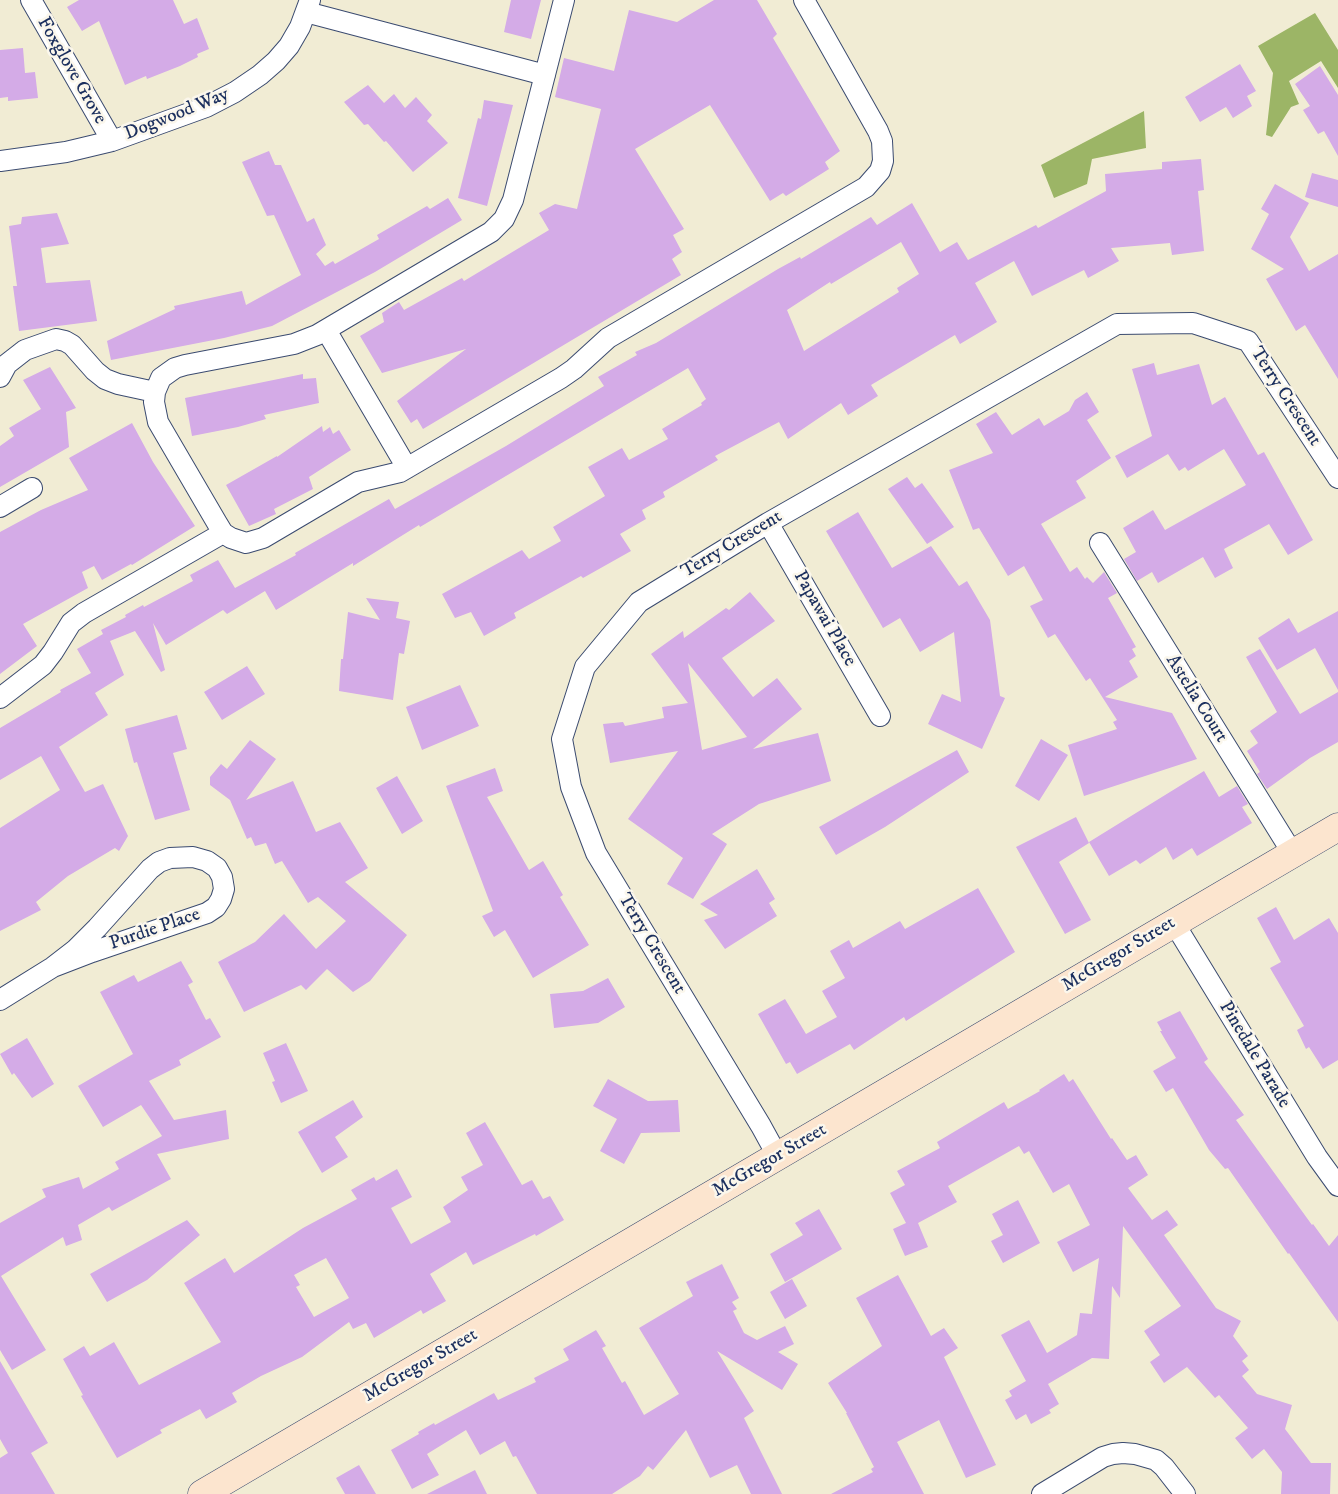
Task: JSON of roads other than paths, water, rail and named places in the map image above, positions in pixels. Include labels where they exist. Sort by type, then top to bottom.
[{"type":"street","name":"Foxglove Grove","points":[[30,0],[112,142]]},
{"type":"street","points":[[564,0],[513,200],[504,219],[491,232],[326,330],[294,344],[175,368],[161,378],[155,392],[155,412],[164,434],[223,532],[238,542],[263,538],[358,482],[390,475],[407,468],[561,378],[574,369],[608,338],[866,188],[880,171],[883,161],[883,147],[878,131],[804,0]]},
{"type":"street","name":"Dogwood Way","points":[[0,161],[66,152],[112,142],[206,107],[236,92],[260,75],[289,46],[308,6]]},
{"type":"street","points":[[308,6],[545,74]]},
{"type":"street","name":"Terry Crescent","points":[[778,1157],[596,853],[571,787],[562,738],[584,667],[639,602],[768,523],[1117,324],[1193,323],[1248,341],[1338,478]]},
{"type":"street","points":[[326,330],[407,468]]},
{"type":"street","points":[[0,378],[8,364],[25,350],[56,339],[72,345],[95,371],[105,379],[118,384],[155,392]]},
{"type":"street","points":[[0,507],[32,488]]},
{"type":"street","name":"Papawai Place","points":[[768,523],[880,716]]},
{"type":"street","points":[[0,698],[43,664],[71,624],[84,613],[223,532]]},
{"type":"street","name":"Astelia Court","points":[[1100,543],[1293,854]]},
{"type":"street","name":"McGregor Street","points":[[202,1494],[1338,827]]},
{"type":"street","name":"Purdie Place","points":[[0,1000],[53,967],[76,950],[150,869],[159,862],[170,858],[193,857],[207,861],[217,868],[222,877],[224,889],[216,907],[207,913],[53,967]]},
{"type":"street","name":"Pinedale Parade","points":[[1174,923],[1317,1157],[1338,1186]]},
{"type":"street","points":[[1042,1494],[1103,1457],[1124,1453],[1156,1460],[1164,1466],[1185,1494]]}]
